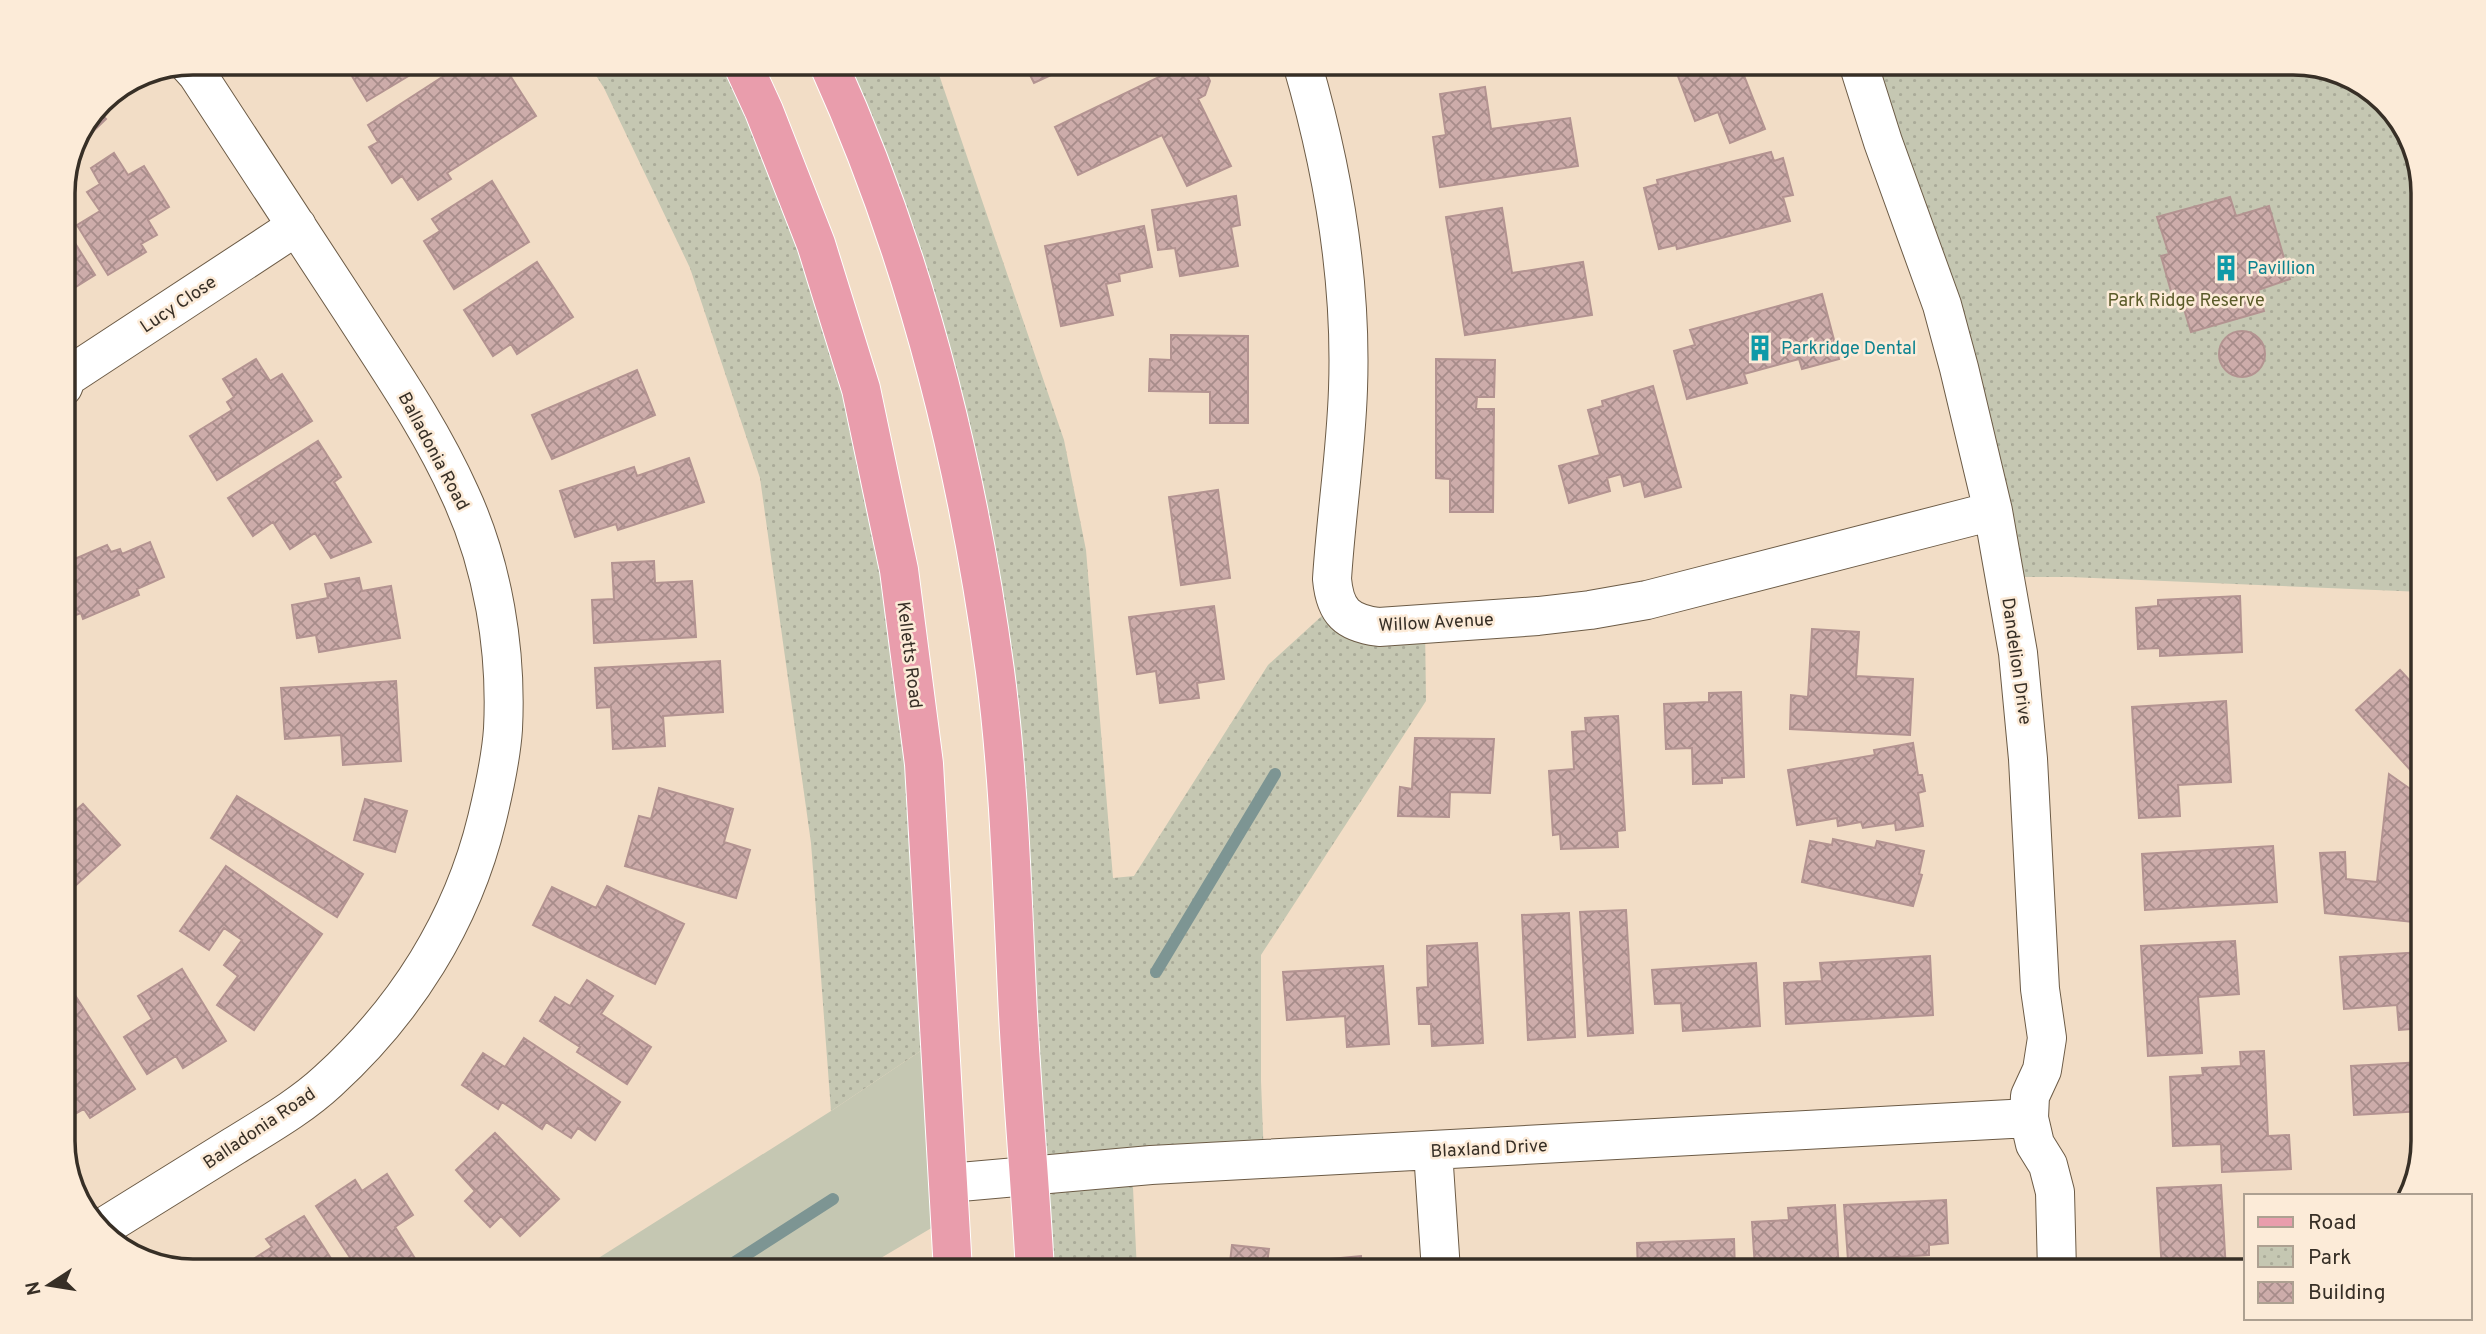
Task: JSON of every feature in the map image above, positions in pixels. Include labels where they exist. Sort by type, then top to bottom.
[{"type":"main road","name":"Kelletts Road","points":[[748,75],[816,244],[861,389],[899,570],[924,764],[952,1259]]},
{"type":"main road","points":[[833,75],[849,109],[892,228],[921,319],[969,510],[995,672],[1011,860],[1034,1259]]},
{"type":"street","name":"Balladonia Road","points":[[110,1223],[285,1114],[325,1083],[389,1018],[436,948],[473,868],[496,779],[503,730],[502,670],[496,612],[483,555],[461,495],[430,435],[198,75]]},
{"type":"street","name":"Willow Avenue","points":[[1306,75],[1332,182],[1346,283],[1348,388],[1332,579],[1336,603],[1353,621],[1379,627],[1590,610],[1724,582],[1993,511]]},
{"type":"street","name":"Dandelion Drive","points":[[1862,75],[1942,305],[1993,511],[2024,702],[2040,989],[2047,1038],[2042,1070],[2030,1096],[2029,1118],[2035,1144],[2048,1165],[2054,1192],[2057,1259]]},
{"type":"street","name":"Lucy Close","points":[[76,371],[297,226]]},
{"type":"street","name":"Blaxland Drive","points":[[949,1182],[1151,1165],[2029,1118]]},
{"type":"street","points":[[1433,1151],[1440,1259]]},
{"type":"green space","points":[[596,75],[746,75],[861,389],[940,1038],[831,1111],[811,843],[760,478],[690,268]]},
{"type":"green space","points":[[832,75],[939,75],[1064,440],[1086,550],[1113,878],[1134,876],[1268,665],[1336,603],[1425,624],[1426,701],[1261,955],[1264,1159],[1132,1167],[1136,1259],[1034,1259],[969,510]]},
{"type":"green space","name":"Park Ridge Reserve","points":[[1861,75],[2292,75],[2330,82],[2358,95],[2381,116],[2399,141],[2410,186],[2410,591],[2070,577],[2005,577]]},
{"type":"green space","points":[[940,1038],[950,1217],[879,1259],[597,1259],[831,1111]]},
{"type":"building","points":[[351,75],[410,75],[367,101]]},
{"type":"building","points":[[445,75],[510,75],[536,116],[447,173],[451,179],[418,200],[402,176],[392,183],[369,147],[378,142],[368,125]]},
{"type":"building","points":[[1030,75],[1051,75],[1034,83]]},
{"type":"building","points":[[1163,75],[1207,75],[1210,81],[1205,95],[1198,99],[1231,166],[1187,186],[1162,135],[1078,175],[1055,127]]},
{"type":"building","points":[[1678,75],[1744,75],[1765,129],[1730,143],[1718,112],[1695,121]]},
{"type":"building","points":[[1485,87],[1491,129],[1570,118],[1578,166],[1440,187],[1433,137],[1446,135],[1440,94]]},
{"type":"building","points":[[1771,152],[1774,161],[1783,158],[1793,195],[1783,197],[1790,221],[1677,249],[1676,245],[1659,249],[1644,188],[1658,184],[1657,180]]},
{"type":"building","points":[[114,153],[128,175],[144,166],[169,207],[148,220],[157,235],[141,244],[146,252],[108,275],[77,225],[100,211],[87,192],[100,184],[91,168]]},
{"type":"building","points":[[492,181],[529,242],[454,289],[424,241],[440,231],[432,219]]},
{"type":"building","points":[[1236,196],[1240,225],[1231,227],[1238,266],[1180,276],[1175,248],[1158,250],[1152,210]]},
{"type":"building","name":"Pavillion","points":[[2230,197],[2236,216],[2269,206],[2290,279],[2258,290],[2264,311],[2191,332],[2180,296],[2173,298],[2161,256],[2169,254],[2157,217]]},
{"type":"building","points":[[1502,208],[1512,273],[1583,262],[1592,315],[1465,335],[1446,217]]},
{"type":"building","points":[[1144,226],[1152,267],[1119,274],[1120,281],[1106,284],[1113,315],[1061,326],[1045,246]]},
{"type":"building","points":[[76,245],[95,275],[76,287]]},
{"type":"building","points":[[537,262],[573,317],[517,354],[511,344],[493,356],[464,310]]},
{"type":"building","name":"Parkridge Dental","points":[[1822,294],[1839,359],[1802,369],[1799,359],[1744,374],[1747,383],[1687,399],[1674,351],[1695,345],[1690,330]]},
{"type":"building","points":[[2242,331],[2258,338],[2265,354],[2258,370],[2242,377],[2226,370],[2219,354],[2226,338]]},
{"type":"building","points":[[1171,335],[1248,336],[1248,423],[1210,423],[1210,392],[1149,391],[1150,359],[1171,360]]},
{"type":"building","points":[[256,359],[270,381],[282,374],[312,421],[217,480],[190,436],[232,410],[227,402],[234,397],[223,379]]},
{"type":"building","points":[[1436,359],[1495,360],[1494,397],[1477,397],[1476,409],[1494,409],[1493,512],[1450,512],[1450,479],[1436,478]]},
{"type":"building","points":[[637,370],[655,415],[552,459],[532,415]]},
{"type":"building","points":[[1653,386],[1681,487],[1645,497],[1641,481],[1624,486],[1621,474],[1607,478],[1610,491],[1569,503],[1559,466],[1600,455],[1588,410],[1603,406],[1602,401]]},
{"type":"building","points":[[318,441],[341,477],[334,482],[371,542],[331,558],[315,533],[290,549],[273,522],[253,536],[228,498]]},
{"type":"building","points":[[689,458],[704,502],[618,530],[616,524],[575,537],[560,491],[634,467],[637,476]]},
{"type":"building","points":[[1218,490],[1230,578],[1181,585],[1169,497]]},
{"type":"building","points":[[150,542],[164,577],[137,589],[139,595],[83,619],[81,613],[76,615],[76,558],[107,545],[111,552],[120,549],[122,554]]},
{"type":"building","points":[[654,561],[655,583],[692,581],[696,637],[594,643],[592,600],[614,599],[612,563]]},
{"type":"building","points":[[359,578],[362,591],[391,586],[400,638],[319,652],[316,635],[297,638],[292,605],[328,598],[325,584]]},
{"type":"building","points":[[2240,596],[2242,652],[2160,656],[2160,648],[2138,649],[2136,608],[2158,606],[2158,600]]},
{"type":"building","points":[[1214,606],[1224,679],[1197,683],[1199,698],[1160,703],[1156,671],[1137,674],[1129,617]]},
{"type":"building","points":[[1812,629],[1859,632],[1856,676],[1913,679],[1910,735],[1790,729],[1791,695],[1808,697]]},
{"type":"building","points":[[720,661],[723,712],[663,716],[665,746],[613,749],[611,707],[597,708],[595,668]]},
{"type":"building","points":[[2400,670],[2411,681],[2411,770],[2356,710]]},
{"type":"building","points":[[396,681],[401,761],[343,765],[341,735],[285,739],[281,688]]},
{"type":"building","points":[[1741,692],[1744,777],[1722,778],[1722,783],[1693,784],[1692,748],[1666,749],[1664,704],[1709,702],[1709,693]]},
{"type":"building","points":[[2226,701],[2231,782],[2178,785],[2180,816],[2139,818],[2132,707]]},
{"type":"building","points":[[1618,716],[1625,830],[1617,831],[1618,847],[1561,849],[1560,834],[1553,835],[1549,771],[1574,769],[1572,732],[1586,731],[1585,718]]},
{"type":"building","points":[[1415,738],[1494,739],[1490,793],[1450,792],[1449,817],[1398,816],[1400,787],[1412,789]]},
{"type":"building","points":[[1913,743],[1918,775],[1922,775],[1925,791],[1918,793],[1923,826],[1896,830],[1895,823],[1863,828],[1861,822],[1838,826],[1837,818],[1797,825],[1788,770],[1875,755],[1874,750]]},
{"type":"building","points":[[2389,774],[2411,789],[2411,922],[2325,913],[2320,853],[2345,852],[2346,879],[2377,882]]},
{"type":"building","points":[[659,788],[733,809],[724,842],[750,850],[736,898],[625,866],[639,816],[651,819]]},
{"type":"building","points":[[237,796],[363,874],[337,917],[211,838]]},
{"type":"building","points":[[365,799],[407,811],[395,852],[354,840]]},
{"type":"building","points":[[83,804],[120,845],[76,885],[76,810]]},
{"type":"building","points":[[1833,839],[1875,848],[1877,841],[1924,851],[1919,874],[1922,875],[1913,906],[1802,882],[1810,841],[1832,845]]},
{"type":"building","points":[[2273,846],[2277,902],[2145,910],[2142,854]]},
{"type":"building","points":[[226,866],[322,934],[254,1030],[217,1005],[238,976],[224,965],[242,940],[224,928],[209,950],[180,931]]},
{"type":"building","points":[[607,886],[684,924],[655,984],[533,925],[552,887],[596,908]]},
{"type":"building","points":[[1626,910],[1633,1033],[1588,1036],[1580,912]]},
{"type":"building","points":[[1569,913],[1575,1037],[1528,1040],[1522,915]]},
{"type":"building","points":[[2235,941],[2239,994],[2198,997],[2202,1053],[2148,1056],[2141,946]]},
{"type":"building","points":[[1477,943],[1483,1043],[1432,1046],[1431,1024],[1419,1024],[1417,988],[1428,987],[1427,946]]},
{"type":"building","points":[[2411,953],[2411,1029],[2399,1030],[2397,1005],[2344,1009],[2340,957]]},
{"type":"building","points":[[1930,956],[1933,1015],[1786,1024],[1784,983],[1822,981],[1820,963]]},
{"type":"building","points":[[1756,963],[1760,1026],[1683,1031],[1681,1003],[1655,1004],[1652,970]]},
{"type":"building","points":[[1383,966],[1389,1044],[1347,1047],[1345,1016],[1287,1020],[1283,972]]},
{"type":"building","points":[[182,969],[226,1041],[183,1068],[176,1056],[147,1074],[124,1037],[152,1019],[138,996]]},
{"type":"building","points":[[587,980],[613,996],[601,1014],[651,1047],[627,1084],[577,1052],[580,1047],[540,1021],[555,997],[570,1006]]},
{"type":"building","points":[[76,997],[135,1089],[90,1118],[84,1109],[76,1113]]},
{"type":"building","points":[[524,1038],[620,1102],[595,1140],[578,1128],[571,1138],[546,1122],[542,1129],[502,1102],[498,1109],[462,1085],[483,1053],[505,1067]]},
{"type":"building","points":[[2264,1051],[2268,1136],[2289,1135],[2291,1169],[2222,1172],[2221,1144],[2173,1146],[2170,1077],[2203,1075],[2202,1068],[2241,1066],[2240,1052]]},
{"type":"building","points":[[2411,1063],[2411,1112],[2354,1115],[2351,1066]]},
{"type":"building","points":[[495,1133],[559,1199],[520,1236],[501,1216],[490,1227],[465,1201],[475,1191],[456,1170]]},
{"type":"building","points":[[387,1174],[413,1215],[395,1227],[415,1259],[351,1259],[316,1206],[355,1180],[362,1191]]},
{"type":"building","points":[[2221,1185],[2225,1259],[2161,1259],[2157,1188]]},
{"type":"building","points":[[1946,1200],[1948,1243],[1929,1245],[1929,1255],[1848,1259],[1844,1205]]},
{"type":"building","points":[[1835,1205],[1838,1259],[1754,1259],[1752,1222],[1789,1220],[1788,1208]]},
{"type":"building","points":[[304,1216],[331,1259],[254,1259],[272,1247],[266,1239]]},
{"type":"building","points":[[1734,1239],[1735,1259],[1638,1259],[1637,1243]]},
{"type":"building","points":[[1232,1245],[1269,1249],[1268,1259],[1230,1259]]},
{"type":"building","points":[[1361,1256],[1361,1259],[1330,1259]]},
{"type":"waterway","points":[[1156,972],[1275,774]]},
{"type":"waterway","points":[[740,1259],[833,1199]]},
{"type":"place","name":"Pavillion","points":[[2226,268]]},
{"type":"place","name":"Parkridge Dental","points":[[1760,348]]}]
